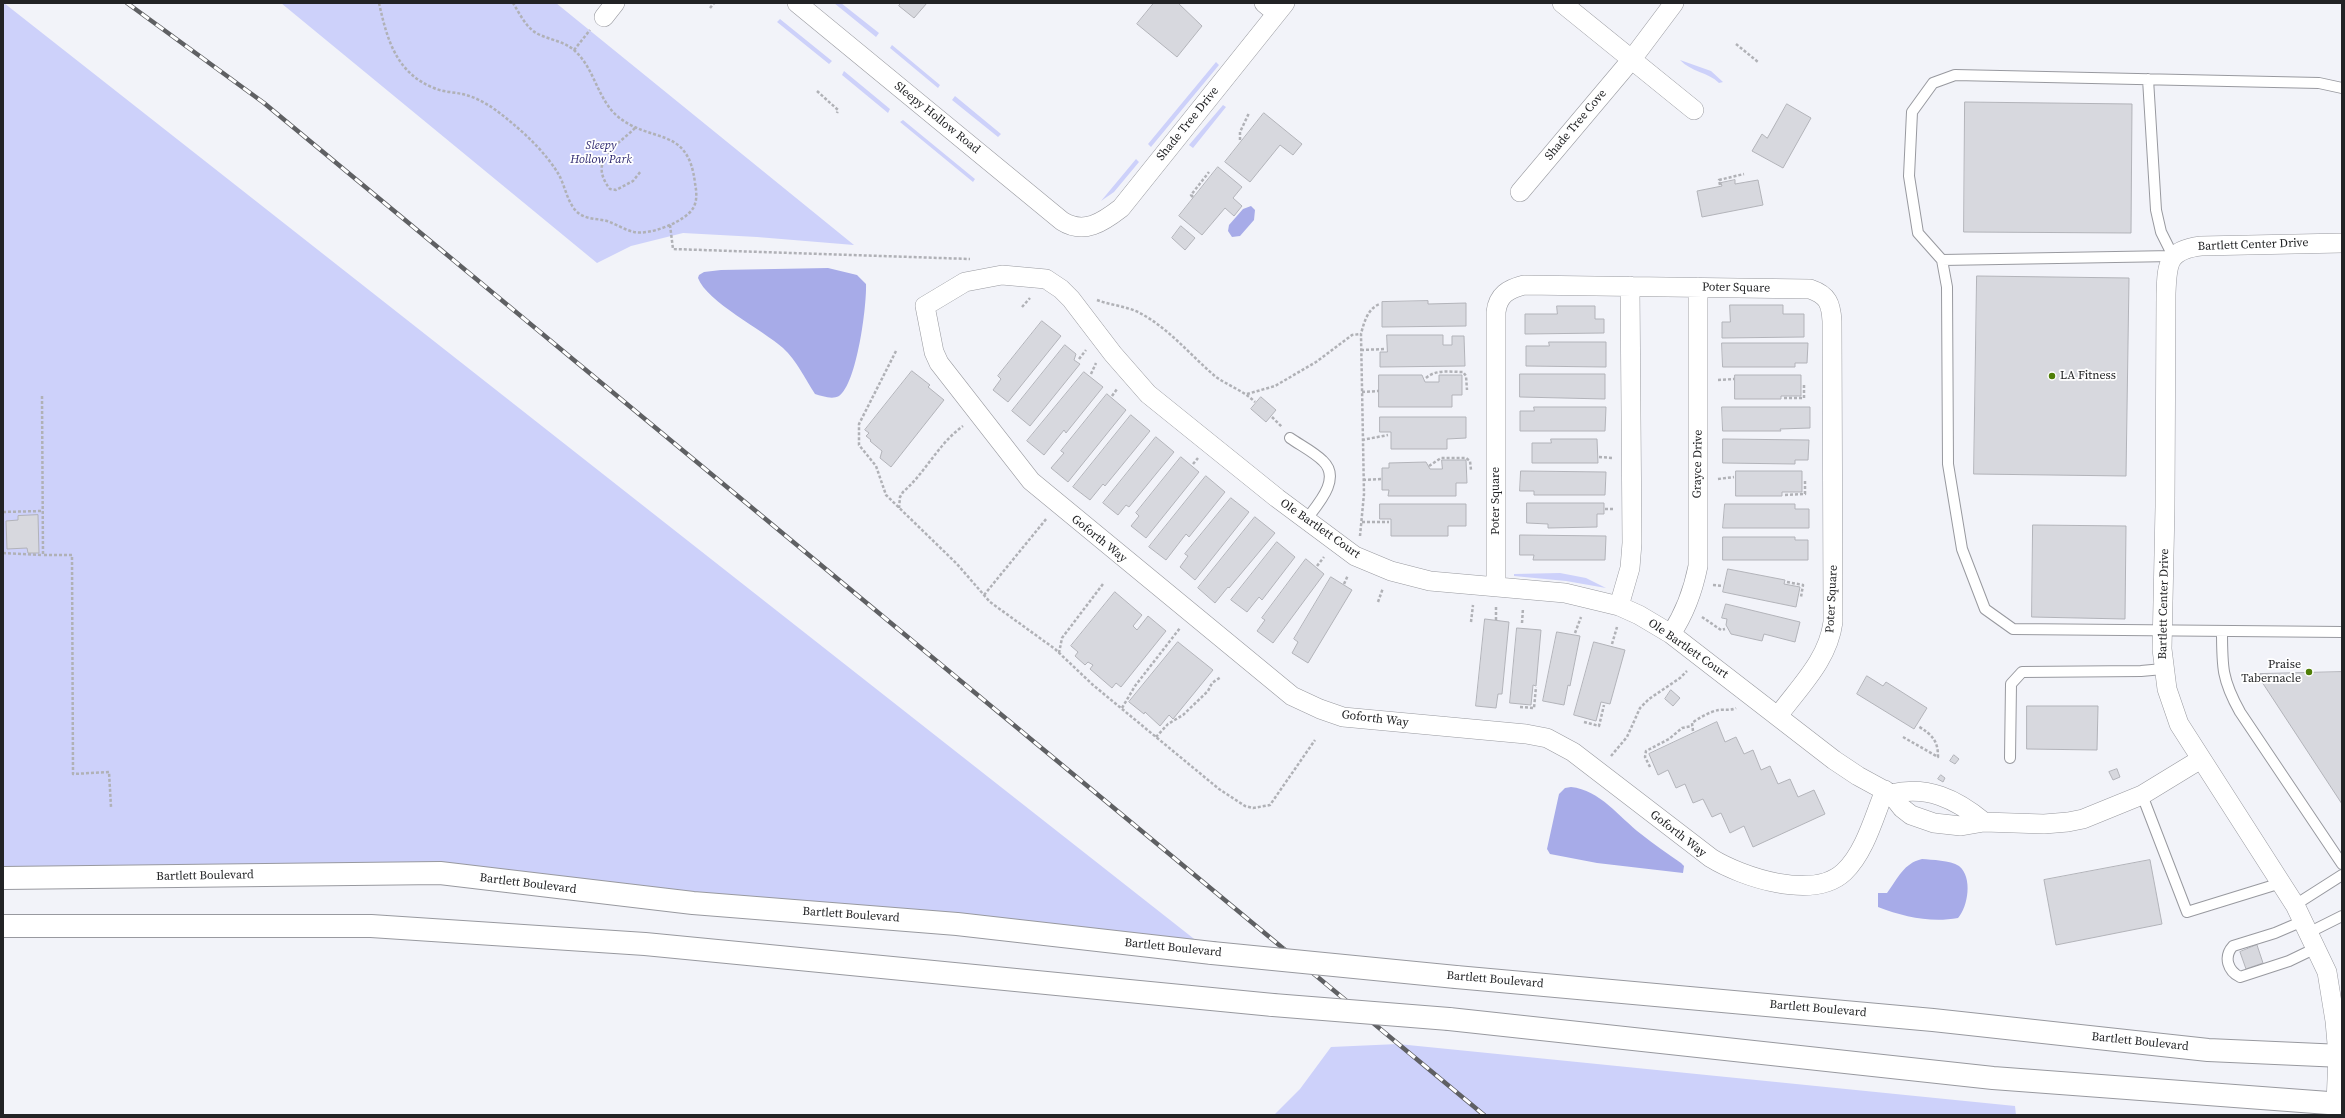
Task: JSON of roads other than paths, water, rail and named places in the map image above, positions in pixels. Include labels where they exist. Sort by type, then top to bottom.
[{"type":"main road","name":"Bartlett Boulevard","points":[[3,878],[440,873],[693,903],[957,924],[1456,977],[1933,1020],[2208,1050],[2340,1055]]},
{"type":"main road","points":[[3,926],[371,926],[645,944],[1272,1005],[1450,1019],[1993,1078],[2337,1108]]},
{"type":"street","name":"Sleepy Hollow Road","points":[[797,3],[1062,221],[1079,228]]},
{"type":"street","points":[[1562,3],[1694,110]]},
{"type":"street","name":"Shade Tree Cove","points":[[1520,192],[1632,59],[1674,3]]},
{"type":"street","name":"Shade Tree Drive","points":[[1079,228],[1102,221],[1121,208],[1275,6]]},
{"type":"street","name":"Bartlett Center Drive","points":[[2337,1108],[2340,1055],[2327,972],[2306,927],[2281,883],[2179,724],[2167,689],[2163,669],[2162,630],[2165,506],[2167,271],[2173,256],[2184,248],[2201,246],[2342,243]]},
{"type":"street","name":"Ole Bartlett Court","points":[[925,306],[965,282],[1002,275],[1046,279],[1061,289],[1071,299],[1113,354],[1148,394],[1306,520],[1355,556],[1391,571],[1430,581],[1497,594],[1565,593],[1618,613],[1639,615],[1671,634],[1858,776],[1888,792],[1902,808],[1911,815],[1934,824],[1961,826],[1984,822],[2025,825],[2068,822],[2100,814],[2142,795],[2201,759]]},
{"type":"street","name":"Poter Square","points":[[1497,594],[1496,312],[1499,299],[1513,288],[1524,285],[1810,289],[1824,296],[1831,307],[1834,594],[1831,634],[1821,659],[1778,716]]},
{"type":"street","points":[[1618,613],[1630,568],[1632,543],[1630,286]]},
{"type":"street","name":"Grayce Drive","points":[[1671,634],[1690,599],[1698,566],[1698,287]]},
{"type":"street","name":"Goforth Way","points":[[925,306],[934,352],[939,363],[1030,481],[1292,696],[1320,710],[1343,717],[1526,734],[1547,738],[1572,752],[1726,868],[1749,876],[1798,885],[1819,884],[1844,872],[1858,852],[1888,792]]},
{"type":"street","points":[[1888,792],[1920,790],[1947,797],[1966,807],[1984,822]]},
{"type":"lane","points":[[2342,88],[2320,83],[1954,75],[1933,83],[1912,112],[1909,176],[1918,233],[1942,260],[1947,287],[1948,464],[1962,549],[1985,609],[2013,629],[2342,632]]},
{"type":"lane","points":[[1942,260],[2173,256],[2161,232],[2156,210],[2148,79]]},
{"type":"lane","points":[[1290,438],[1323,461],[1329,468],[1329,479],[1325,494],[1306,520]]},
{"type":"lane","points":[[2222,631],[2222,666],[2228,690],[2240,712],[2342,864]]},
{"type":"lane","points":[[2010,758],[2011,684],[2022,672],[2141,671],[2163,669]]},
{"type":"lane","points":[[2142,795],[2187,912],[2281,883]]},
{"type":"lane","points":[[2342,875],[2306,927],[2290,961],[2240,977],[2232,973],[2229,968],[2227,957],[2233,946],[2275,933],[2306,927],[2342,916]]},
{"type":"railway","points":[[127,3],[264,103],[1484,1115]]},
{"type":"place","name":"LA Fitness","points":[[2052,376]]},
{"type":"place","name":"Praise Tabernacle","points":[[2309,672]]},
{"type":"park label","name":"Sleepy Hollow Park","points":[[601,153]]}]
